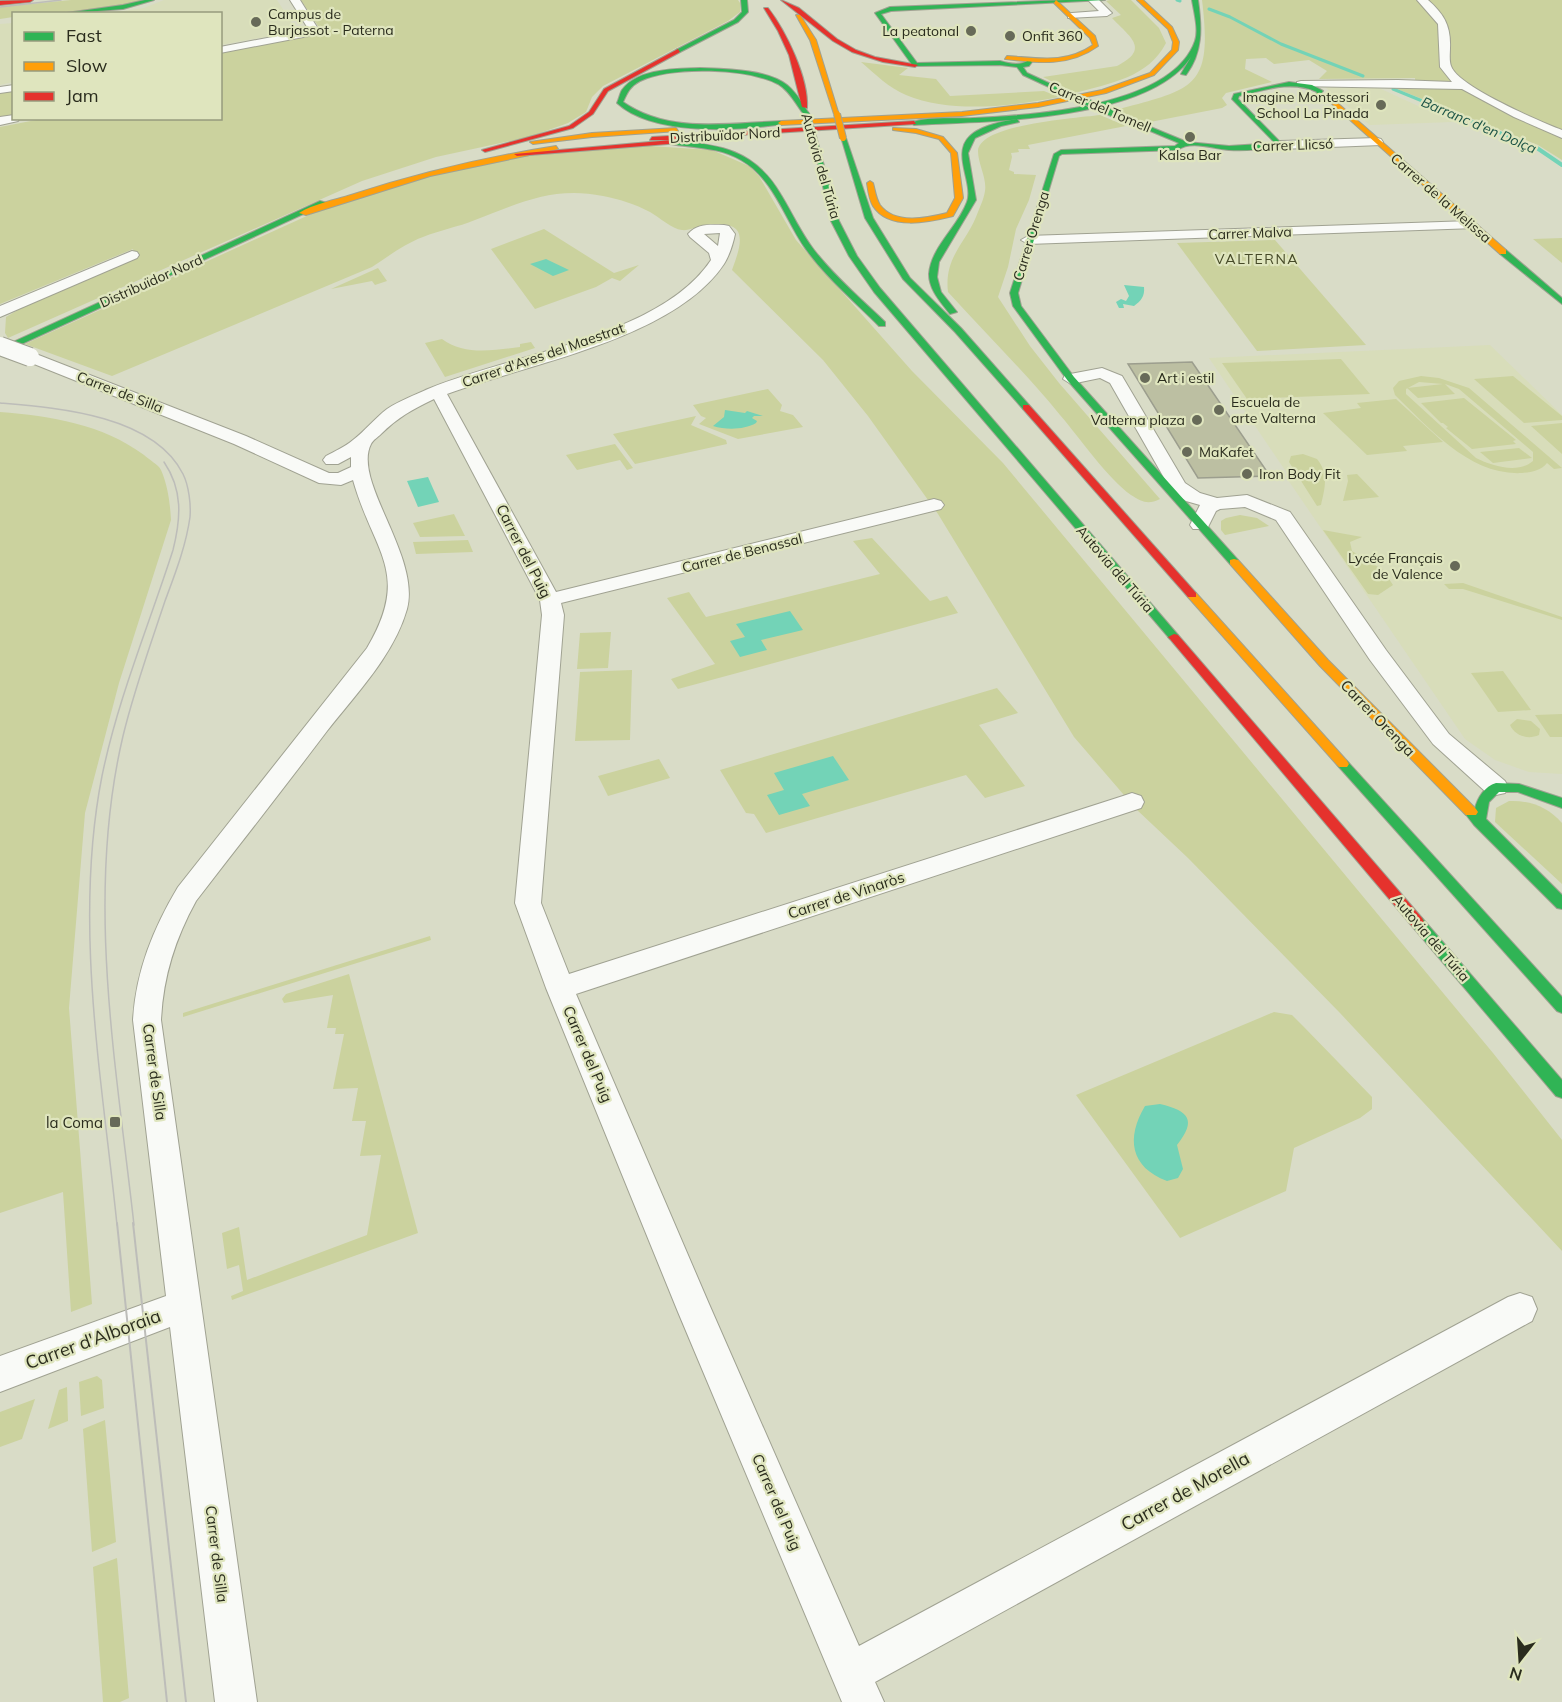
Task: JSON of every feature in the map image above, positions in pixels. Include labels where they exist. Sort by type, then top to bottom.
[{"type":"main road","points":[[0,3],[30,0]]},
{"type":"main road","points":[[77,12],[135,5],[151,0]]},
{"type":"main road","points":[[485,150],[571,127],[591,113],[606,90],[736,21],[745,12],[744,0]]},
{"type":"main road","name":"Autovia del Túria","points":[[755,0],[774,17],[788,41],[812,118],[814,140],[835,221],[853,256],[877,290],[1562,1091]]},
{"type":"main road","points":[[782,0],[797,6],[825,32],[862,56],[876,61],[915,65],[1024,64],[1058,60],[1090,51],[1096,45],[1093,37],[1056,2]]},
{"type":"main road","name":"Autovia del Túria","points":[[782,0],[797,14],[813,40],[869,218],[907,279],[958,330],[1279,693],[1562,1006]]},
{"type":"main road","points":[[915,65],[878,13],[884,10],[1102,0]]},
{"type":"main road","name":"Distribuïdor Nord","points":[[0,351],[134,288],[392,173],[485,150],[592,135],[812,118],[1027,108],[1096,96],[1131,84],[1165,65],[1176,48],[1175,37],[1168,26],[1140,0]]},
{"type":"main road","points":[[958,330],[958,319],[937,292],[933,277],[935,262],[972,200],[965,153],[972,137],[999,124],[1085,111],[1144,95],[1176,81],[1189,69],[1196,55],[1199,24],[1195,0]]},
{"type":"main road","name":"Distribuïdor Nord","points":[[303,213],[402,179],[517,154],[631,140],[997,118],[1055,112],[1115,99],[1163,81],[1187,62],[1196,44]]},
{"type":"main road","name":"Carrer del Tomell","points":[[1024,64],[1025,74],[1181,145]]},
{"type":"main road","points":[[696,70],[727,70],[760,75],[780,82],[812,118],[709,125],[666,122],[626,109],[620,103],[620,97],[622,91],[641,79],[696,70]]},
{"type":"main road","points":[[1280,145],[1236,99],[1236,95],[1283,84],[1301,84],[1317,91]]},
{"type":"main road","points":[[1277,87],[1279,91],[1296,96],[1317,91]]},
{"type":"main road","name":"Carrer de la Melissa","points":[[1317,91],[1332,101],[1471,225],[1562,302]]},
{"type":"main road","points":[[517,154],[652,142],[865,129],[916,131],[941,138],[954,153],[959,198],[950,214],[932,220],[912,220],[888,214],[878,206],[869,181],[852,168]]},
{"type":"main road","points":[[652,142],[706,146],[742,155],[754,164],[764,173],[806,242],[893,335]]},
{"type":"main road","name":"Carrer Llicsó","points":[[1181,145],[1203,144],[1210,147],[1280,145]]},
{"type":"main road","name":"Carrer Orenga","points":[[1181,145],[1061,152],[1056,155],[1028,240],[1014,293],[1017,306],[1071,379],[1324,663],[1562,904]]},
{"type":"main road","points":[[909,348],[943,369]]},
{"type":"main road","points":[[1479,822],[1483,801],[1496,787],[1519,788],[1562,803]]},
{"type":"main road","points":[[1535,877],[1562,891]]},
{"type":"street","points":[[222,50],[315,32],[294,0]]},
{"type":"street","points":[[1072,16],[1107,13],[1093,0]]},
{"type":"street","points":[[1422,0],[1443,20],[1446,28],[1445,68],[1464,87],[1562,134]]},
{"type":"street","points":[[1317,91],[1331,83]]},
{"type":"street","points":[[1301,84],[1464,87]]},
{"type":"street","name":"Carrer Llicsó","points":[[1280,145],[1377,142]]},
{"type":"street","name":"Carrer Malva","points":[[1028,240],[1471,225]]},
{"type":"street","points":[[0,312],[132,255]]},
{"type":"street","name":"Carrer d'Ares del Maestrat","points":[[326,468],[362,442],[381,423],[403,407],[437,392],[627,326],[663,310],[709,273],[719,261]]},
{"type":"street","name":"Carrer de Silla","points":[[0,346],[240,440],[326,468],[376,520]]},
{"type":"street","points":[[1071,379],[1102,373],[1116,380],[1178,486],[1193,497],[1216,504]]},
{"type":"street","name":"Carrer del Puig","points":[[437,392],[448,408],[550,600],[553,615],[528,903],[560,988],[695,1312],[857,1688]]},
{"type":"street","points":[[326,468],[341,479],[359,466],[362,442]]},
{"type":"street","name":"Carrer de Silla","points":[[236,1702],[147,1020],[153,969],[166,932],[187,894],[352,686],[385,636],[396,610],[398,570],[376,520],[359,466]]},
{"type":"street","points":[[1200,525],[1208,508],[1216,504],[1247,501],[1283,516],[1378,655],[1442,739],[1496,787]]},
{"type":"street","name":"Carrer de Benassal","points":[[550,600],[598,594],[934,505]]},
{"type":"street","name":"Carrer de Vinaròs","points":[[560,988],[1132,802]]},
{"type":"street","name":"Carrer d'Alboraia","points":[[0,1374],[186,1305]]},
{"type":"street","name":"Carrer de Morella","points":[[857,1688],[1520,1309]]},
{"type":"shaded area","points":[[71,0],[147,0],[98,9],[64,12],[12,12],[12,17],[0,19],[0,7]]},
{"type":"shaded area","name":"Campus de Burjassot - Paterna","points":[[164,0],[277,0],[297,31],[222,45],[222,12],[115,12],[144,8]]},
{"type":"shaded area","points":[[301,0],[738,0],[740,3],[740,12],[728,21],[603,86],[592,97],[586,112],[568,123],[529,137],[436,157],[362,181],[8,338],[5,333],[6,317],[23,307],[135,257],[133,249],[0,304],[0,127],[36,120],[222,120],[222,51],[324,30],[320,29]]},
{"type":"shaded area","points":[[1131,0],[1159,28],[1166,43],[1158,55],[1139,72],[1075,93],[1043,77],[1117,66],[1133,54],[1134,43],[1112,18],[1121,15],[1106,1]]},
{"type":"shaded area","points":[[1202,0],[1562,0],[1562,160],[1538,145],[1392,87],[1416,87],[1415,78],[1319,79],[1327,71],[1309,60],[1274,64],[1266,58],[1246,59],[1245,69],[1272,82],[1226,93],[1222,98],[1227,105],[1222,108],[1145,123],[1116,110],[1164,96],[1180,89],[1192,80],[1200,68],[1204,52],[1205,29]]},
{"type":"shaded area","points":[[12,23],[12,82],[0,85],[0,24]]},
{"type":"shaded area","points":[[861,62],[908,68],[899,75],[936,79],[950,96],[1044,91],[1059,97],[1002,105],[943,105],[924,101],[894,89]]},
{"type":"shaded area","name":"Imagine Montessori School La Pinada","points":[[1325,87],[1379,88],[1453,122],[1370,125]]},
{"type":"shaded area","points":[[12,90],[12,117],[0,119],[0,92]]},
{"type":"shaded area","points":[[1100,115],[1126,126],[1028,145],[1030,149],[1018,149],[1019,152],[1011,153],[1009,170],[1014,174],[1036,175],[1029,200],[1016,229],[1008,267],[998,297],[1030,346],[1059,383],[1160,499],[1152,502],[1145,502],[1135,497],[1113,479],[1033,383],[948,292],[949,270],[952,261],[971,227],[984,194],[985,181],[978,151],[983,142],[994,134],[1031,124]]},
{"type":"shaded area","points":[[634,145],[712,150],[749,166],[759,176],[796,240],[912,371],[1003,463],[1493,1053],[1562,1140],[1562,1251],[1340,1013],[1188,858],[1136,809],[1074,737],[938,514],[868,416],[823,360],[732,270],[740,241],[736,229],[729,225],[719,224],[682,230],[644,209],[615,199],[585,193],[552,195],[522,202],[416,240],[372,267],[112,376],[25,344],[320,210],[399,183],[507,158]]},
{"type":"shaded area","points":[[544,229],[614,273],[639,265],[620,281],[612,278],[596,287],[535,309],[491,249]]},
{"type":"shaded area","points":[[1562,238],[1562,263],[1533,239]]},
{"type":"shaded area","points":[[1275,240],[1366,345],[1257,351],[1177,243]]},
{"type":"shaded area","points":[[378,268],[387,281],[375,285],[372,281],[331,289]]},
{"type":"shaded area","points":[[442,339],[470,350],[520,347],[520,344],[531,342],[535,348],[445,377],[425,343]]},
{"type":"shaded area","name":"Lycée Français de Valence","points":[[1490,345],[1562,415],[1562,774],[1529,772],[1495,760],[1465,739],[1286,477],[1289,476],[1209,358]]},
{"type":"shaded area","points":[[1341,359],[1370,394],[1247,399],[1222,363]]},
{"type":"shaded area","points":[[1421,376],[1439,378],[1469,388],[1562,468],[1554,469],[1547,463],[1532,472],[1522,473],[1503,472],[1485,467],[1452,448],[1436,435],[1395,395],[1393,388],[1399,381]],"holes":[[[1419,382],[1443,384],[1408,388]],[[1445,384],[1459,389],[1533,452],[1533,461],[1513,468],[1497,466],[1476,458],[1406,394],[1406,389],[1418,398],[1455,394]]]},
{"type":"shaded area","points":[[1513,376],[1562,416],[1562,420],[1524,423],[1474,379]]},
{"type":"shaded area","points":[[768,389],[782,405],[780,411],[793,415],[803,427],[738,439],[699,424],[706,418],[701,416],[693,405]]},
{"type":"shaded area","points":[[1464,398],[1516,440],[1513,441],[1516,444],[1472,449],[1446,428],[1448,427],[1421,403]]},
{"type":"shaded area","points":[[1396,399],[1443,442],[1403,446],[1407,451],[1367,455],[1323,413],[1361,408],[1357,403]]},
{"type":"shaded area","points":[[0,412],[75,423],[128,444],[161,470],[167,488],[171,514],[119,683],[85,813],[69,1008],[92,1304],[71,1312],[63,1192],[0,1213]]},
{"type":"shaded area","points":[[696,416],[691,425],[726,440],[727,444],[635,464],[613,434]]},
{"type":"shaded area","points":[[1562,423],[1562,454],[1531,426]]},
{"type":"shaded area","points":[[615,444],[633,468],[627,470],[620,460],[577,470],[566,455]]},
{"type":"shaded area","points":[[1519,448],[1532,458],[1493,463],[1480,452]]},
{"type":"shaded area","points":[[1303,454],[1317,459],[1323,470],[1325,487],[1321,505],[1317,506],[1289,462],[1291,456]]},
{"type":"shaded area","points":[[1357,474],[1379,497],[1343,501],[1348,481],[1347,475]]},
{"type":"shaded area","points":[[454,514],[465,536],[420,537],[413,523]]},
{"type":"shaded area","points":[[1240,515],[1257,518],[1269,526],[1225,535],[1221,530],[1221,521]]},
{"type":"shaded area","points":[[1323,530],[1362,537],[1350,542],[1352,551],[1383,570],[1379,575],[1387,576],[1393,585],[1378,595],[1368,594]]},
{"type":"shaded area","points":[[872,538],[930,601],[947,596],[958,613],[678,689],[671,679],[715,664],[667,598],[689,592],[706,617],[880,574],[853,541]]},
{"type":"shaded area","points":[[468,540],[473,552],[416,554],[413,542]]},
{"type":"shaded area","points":[[1463,583],[1562,617],[1562,620],[1463,589],[1449,589],[1444,584]]},
{"type":"shaded area","points":[[611,632],[608,668],[577,669],[580,633]]},
{"type":"shaded area","points":[[632,670],[630,740],[575,741],[580,672]]},
{"type":"shaded area","points":[[1503,671],[1531,710],[1498,712],[1471,673]]},
{"type":"shaded area","points":[[997,688],[1018,713],[979,725],[1025,786],[985,798],[966,775],[766,833],[754,814],[746,813],[720,770]]},
{"type":"shaded area","points":[[1562,714],[1562,737],[1550,737],[1535,715]]},
{"type":"shaded area","points":[[1517,719],[1531,721],[1540,729],[1539,735],[1526,737],[1515,732],[1510,725]]},
{"type":"shaded area","points":[[659,759],[670,778],[608,796],[598,776]]},
{"type":"shaded area","points":[[1509,801],[1538,806],[1551,813],[1562,823],[1562,884],[1495,822],[1496,808]]},
{"type":"shaded area","points":[[430,936],[431,940],[183,1017],[183,1013]]},
{"type":"shaded area","points":[[349,974],[418,1233],[232,1300],[231,1296],[243,1291],[239,1265],[227,1269],[222,1233],[239,1227],[247,1280],[367,1235],[381,1155],[360,1156],[366,1121],[352,1121],[358,1088],[333,1089],[344,1034],[335,1034],[336,1028],[327,1028],[333,995],[284,1003],[282,999],[286,994]]},
{"type":"shaded area","points":[[1274,1012],[1292,1015],[1372,1097],[1372,1109],[1360,1118],[1294,1148],[1286,1191],[1180,1238],[1076,1095]]},
{"type":"shaded area","points":[[97,1376],[102,1380],[104,1408],[81,1416],[79,1382]]},
{"type":"shaded area","points":[[67,1387],[68,1421],[48,1429],[59,1390]]},
{"type":"shaded area","points":[[35,1399],[22,1439],[0,1447],[0,1412]]},
{"type":"shaded area","points":[[105,1420],[116,1542],[92,1552],[83,1429]]},
{"type":"shaded area","points":[[117,1558],[129,1698],[120,1702],[103,1702],[93,1567]]},
{"type":"water","points":[[546,259],[569,270],[553,276],[530,264]]},
{"type":"water","points":[[1124,285],[1144,287],[1144,293],[1141,300],[1134,306],[1123,304],[1124,308],[1119,308],[1116,302],[1121,299],[1126,301],[1129,296]]},
{"type":"water","points":[[725,410],[745,413],[747,411],[763,416],[754,416],[752,418],[757,421],[756,423],[741,428],[729,429],[713,426],[724,417]]},
{"type":"water","points":[[428,477],[439,502],[418,507],[407,481]]},
{"type":"water","points":[[790,611],[803,630],[761,640],[767,650],[740,657],[730,641],[745,637],[736,624]]},
{"type":"water","points":[[833,756],[849,780],[802,794],[810,806],[779,815],[767,795],[784,790],[774,773]]},
{"type":"water","points":[[1160,1104],[1183,1113],[1188,1123],[1177,1145],[1183,1169],[1178,1178],[1167,1181],[1145,1168],[1135,1150],[1134,1140],[1135,1129],[1145,1106]]},
{"type":"building","name":"Valterna plaza","points":[[1192,362],[1270,476],[1198,478],[1128,364]]},
{"type":"waterway","name":"Barranc d'en Dolça","points":[[1209,9],[1230,17],[1281,44],[1363,76]]},
{"type":"waterway","name":"Barranc d'en Dolça","points":[[1393,89],[1525,143]]},
{"type":"waterway","name":"Barranc d'en Dolça","points":[[1521,142],[1537,148],[1562,165]]},
{"type":"tram line","points":[[0,7],[61,0]]},
{"type":"tram line","points":[[0,403],[75,412],[127,427],[150,439],[169,454],[183,474],[189,496],[190,517],[183,549],[142,668],[123,736],[112,797],[106,858],[105,919],[108,980],[134,1225]]},
{"type":"tram line","points":[[117,1225],[93,1000],[90,888],[94,831],[102,776],[116,718],[176,538],[179,505],[175,483],[164,462]]},
{"type":"tram line","points":[[117,1223],[167,1702]]},
{"type":"tram line","points":[[133,1223],[186,1702]]},
{"type":"traffic: fast","points":[[79,12],[123,7],[151,0]]},
{"type":"traffic: fast","points":[[678,51],[736,21],[745,12],[744,0]]},
{"type":"traffic: fast","points":[[1029,62],[1027,65],[1013,66],[1000,63],[915,65],[878,13],[890,9],[1102,0]]},
{"type":"traffic: fast","points":[[1184,74],[1194,57],[1198,39],[1195,0]]},
{"type":"traffic: fast","points":[[914,123],[1050,113],[1087,108],[1121,99],[1151,88],[1175,73],[1187,59],[1196,43]]},
{"type":"traffic: fast","points":[[1019,66],[1025,74],[1064,92]]},
{"type":"traffic: fast","points":[[781,123],[719,126],[674,125],[635,114],[620,103],[625,90],[636,81],[653,75],[675,71],[724,71],[766,78],[780,83],[792,94],[807,115]]},
{"type":"traffic: fast","points":[[1280,145],[1235,99],[1236,95],[1289,84],[1310,87],[1320,91],[1319,94]]},
{"type":"traffic: fast","points":[[1064,92],[1114,114]]},
{"type":"traffic: fast","points":[[1114,114],[1185,143]]},
{"type":"traffic: fast","points":[[807,115],[814,140]]},
{"type":"traffic: fast","points":[[953,312],[937,292],[933,277],[935,262],[972,200],[965,153],[972,137],[999,124],[1017,121]]},
{"type":"traffic: fast","points":[[843,138],[869,218],[907,279],[958,330],[1026,407]]},
{"type":"traffic: fast","points":[[814,140],[835,221],[853,256],[877,290],[1174,637]]},
{"type":"traffic: fast","points":[[672,143],[719,148],[757,167],[777,193],[812,252],[882,324]]},
{"type":"traffic: fast","points":[[1178,148],[1179,145],[1192,143],[1229,148],[1280,145]]},
{"type":"traffic: fast","points":[[1178,148],[1061,152],[1056,155],[1014,293],[1017,306],[1071,379],[1234,562]]},
{"type":"traffic: fast","points":[[0,351],[323,203]]},
{"type":"traffic: fast","points":[[1503,252],[1562,302]]},
{"type":"traffic: fast","points":[[1343,764],[1562,1007]]},
{"type":"traffic: fast","points":[[1479,822],[1483,801],[1496,787],[1519,788],[1562,803]]},
{"type":"traffic: fast","points":[[1471,812],[1562,904]]},
{"type":"traffic: fast","points":[[1417,922],[1562,1091]]},
{"type":"traffic: slow","points":[[781,123],[962,114],[1038,105],[1104,92],[1152,74],[1175,50],[1176,42],[1170,28],[1140,0]]},
{"type":"traffic: slow","points":[[1007,58],[1039,62],[1057,61],[1082,54],[1096,45],[1093,37],[1056,2]]},
{"type":"traffic: slow","points":[[798,16],[813,40],[837,114]]},
{"type":"traffic: slow","points":[[1319,94],[1332,101],[1503,252]]},
{"type":"traffic: slow","points":[[837,114],[843,138]]},
{"type":"traffic: slow","points":[[870,183],[877,206],[884,213],[901,219],[922,220],[950,214],[959,198],[954,153],[941,138],[916,131],[895,129]]},
{"type":"traffic: slow","points":[[533,142],[592,135],[676,130]]},
{"type":"traffic: slow","points":[[303,213],[428,174],[556,148]]},
{"type":"traffic: slow","points":[[1234,562],[1324,663],[1471,812]]},
{"type":"traffic: slow","points":[[1192,595],[1343,764]]},
{"type":"traffic: jam","points":[[0,3],[30,0]]},
{"type":"traffic: jam","points":[[783,1],[804,13],[835,40],[854,51],[883,61],[915,65]]},
{"type":"traffic: jam","points":[[766,9],[787,43],[805,107]]},
{"type":"traffic: jam","points":[[485,150],[571,127],[591,113],[606,90],[678,51]]},
{"type":"traffic: jam","points":[[652,139],[914,123]]},
{"type":"traffic: jam","points":[[517,154],[693,140]]},
{"type":"traffic: jam","points":[[1026,407],[1192,595]]},
{"type":"traffic: jam","points":[[1174,637],[1417,922]]},
{"type":"place","name":"Campus de Burjassot - Paterna","points":[[256,22]]},
{"type":"place","name":"La peatonal","points":[[971,31]]},
{"type":"place","name":"Onfit 360","points":[[1010,36]]},
{"type":"place","name":"Imagine Montessori School La Pinada","points":[[1381,105]]},
{"type":"place","name":"Kalsa Bar","points":[[1190,137]]},
{"type":"place","name":"Art i estil","points":[[1145,378]]},
{"type":"place","name":"Escuela de arte Valterna","points":[[1219,410]]},
{"type":"place","name":"Valterna plaza","points":[[1197,420]]},
{"type":"place","name":"MaKafet","points":[[1187,452]]},
{"type":"place","name":"Iron Body Fit","points":[[1247,474]]},
{"type":"place","name":"Lycée Français de Valence","points":[[1455,566]]},
{"type":"place","name":"la Coma","points":[[115,1122]]},
{"type":"district","name":"VALTERNA","points":[[1257,259]]}]
